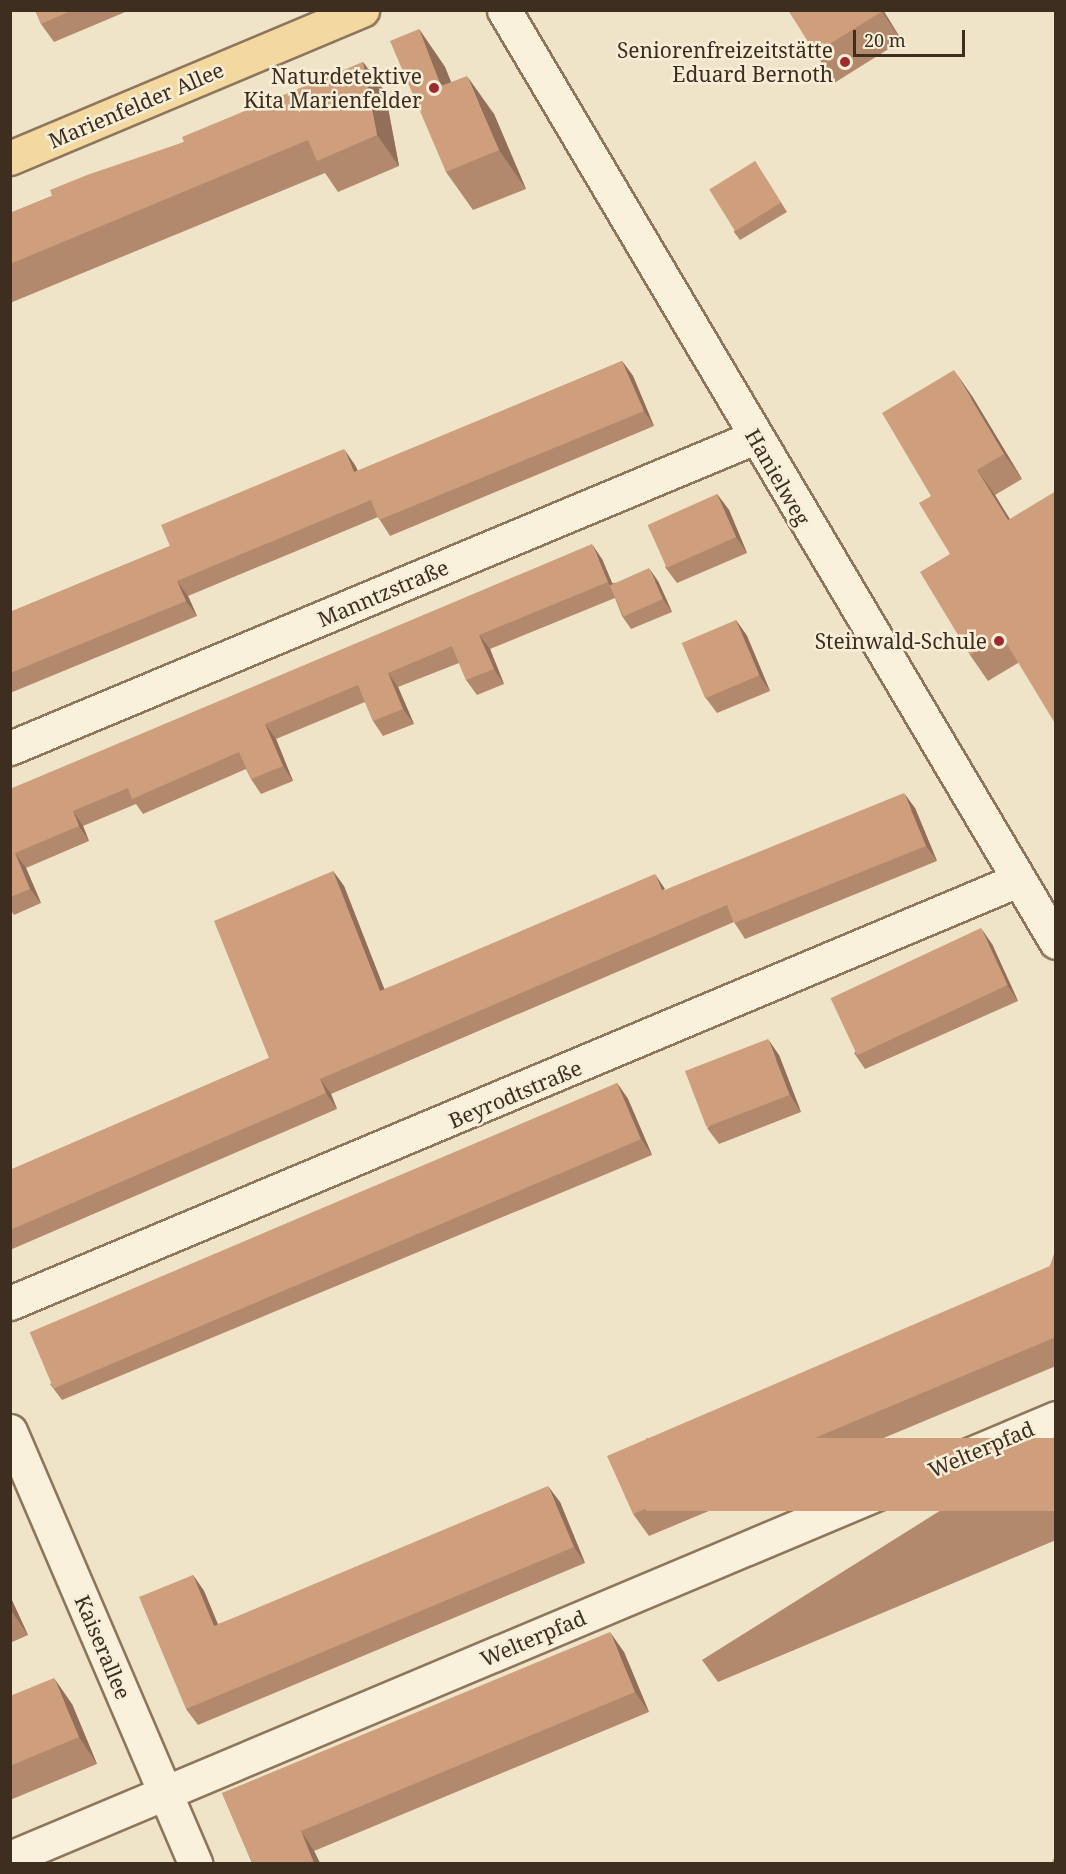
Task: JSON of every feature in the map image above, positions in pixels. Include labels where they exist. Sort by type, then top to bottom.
[{"type":"main road","name":"Marienfelder Allee","points":[[10,158],[362,10]]},
{"type":"street","name":"Hanielweg","points":[[504,10],[1056,942]]},
{"type":"street","name":"Manntzstraße","points":[[10,748],[755,437]]},
{"type":"street","name":"Beyrodtstraße","points":[[10,1303],[1018,880]]},
{"type":"street","name":"Welterpfad","points":[[10,1858],[1056,1418]]},
{"type":"street","name":"Kaiserallee","points":[[10,1431],[196,1863]]},
{"type":"building","points":[[35,10],[73,10],[41,24]]},
{"type":"building","points":[[788,10],[881,10],[881,12],[815,53]]},
{"type":"building","points":[[419,29],[441,86],[467,76],[499,150],[446,172],[390,41]]},
{"type":"building","points":[[363,62],[377,135],[317,161],[308,140],[10,264],[10,213],[52,196],[50,190],[184,142],[182,137]]},
{"type":"building","points":[[755,161],[781,203],[735,231],[709,190]]},
{"type":"building","points":[[622,361],[644,411],[379,520],[371,500],[177,581],[186,601],[10,673],[10,612],[170,546],[161,525],[344,449],[354,472]]},
{"type":"building","points":[[954,370],[1004,454],[977,470],[1008,520],[1056,491],[1056,725],[1002,636],[970,655],[920,572],[950,554],[919,503],[931,496],[882,413]]},
{"type":"building","points":[[717,494],[736,537],[667,568],[648,525]]},
{"type":"building","points":[[592,544],[608,582],[479,635],[494,669],[466,680],[452,646],[388,673],[403,709],[373,721],[358,685],[265,724],[283,766],[251,779],[239,752],[132,799],[128,788],[73,811],[79,826],[15,853],[30,889],[10,897],[10,789]]},
{"type":"building","points":[[649,568],[663,599],[624,617],[610,585]]},
{"type":"building","points":[[736,620],[759,675],[705,698],[682,643]]},
{"type":"building","points":[[904,793],[926,846],[734,923],[727,905],[320,1079],[326,1093],[10,1230],[10,1170],[269,1058],[214,921],[333,871],[380,991],[655,874],[662,891]]},
{"type":"building","points":[[981,928],[1008,985],[857,1055],[831,998]]},
{"type":"building","points":[[768,1039],[790,1095],[706,1127],[685,1071]]},
{"type":"building","points":[[617,1083],[641,1139],[54,1388],[30,1332]]},
{"type":"building","points":[[1056,1249],[1056,1337],[633,1514],[607,1456],[1050,1266]]},
{"type":"building","points":[[646,1438],[1056,1438],[1056,1511],[646,1511]]},
{"type":"building","points":[[548,1486],[574,1547],[186,1709],[139,1597],[193,1575],[214,1626]]},
{"type":"building","points":[[610,1632],[635,1692],[301,1831],[314,1863],[252,1863],[222,1793]]},
{"type":"building","points":[[54,1678],[79,1737],[10,1766],[10,1696]]},
{"type":"place","name":"Seniorenfreizeitstätte Eduard Bernoth","points":[[845,62]]},
{"type":"place","name":"Naturdetektive Kita Marienfelder","points":[[434,88]]},
{"type":"place","name":"Steinwald-Schule","points":[[999,641]]}]
